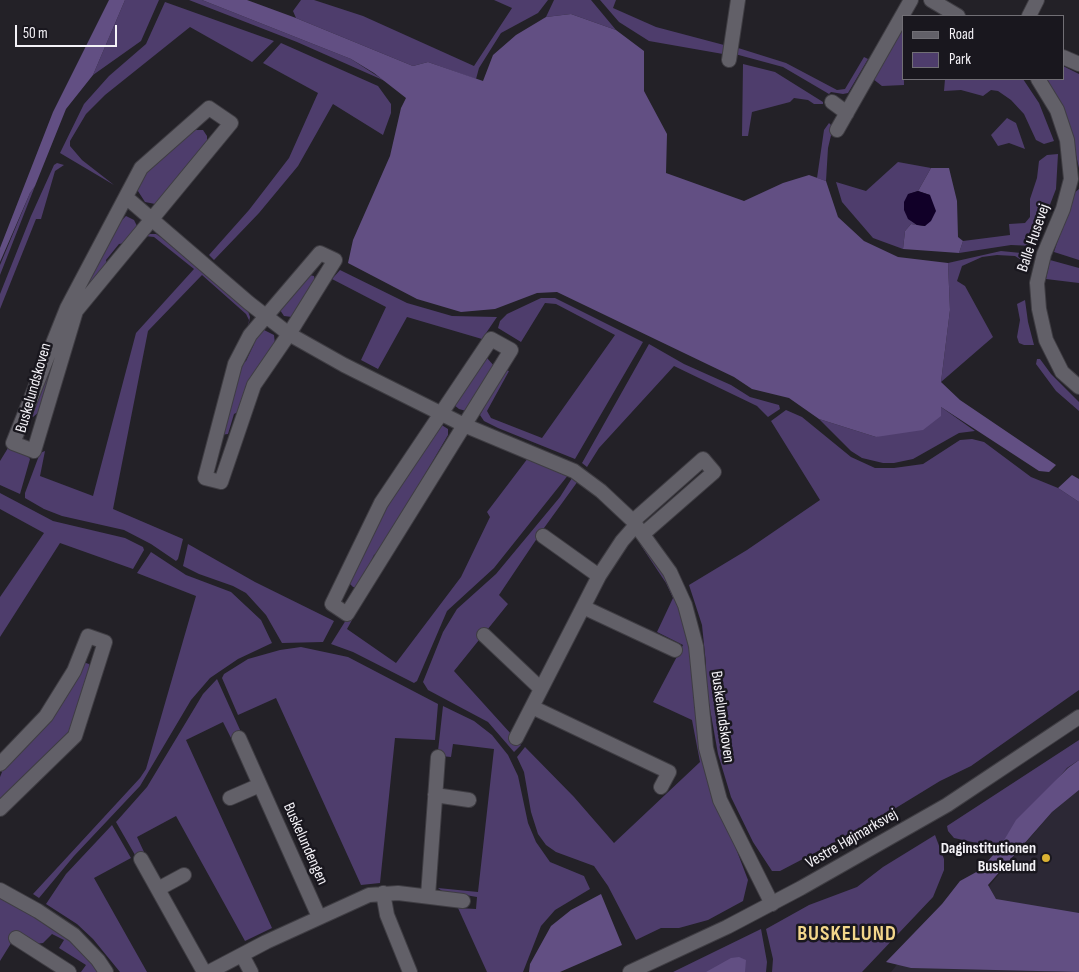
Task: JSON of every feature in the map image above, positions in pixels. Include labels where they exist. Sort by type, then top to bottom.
[{"type":"street","points":[[729,60],[738,0]]},
{"type":"street","points":[[903,15],[911,0]]},
{"type":"street","points":[[931,0],[956,15]]},
{"type":"street","points":[[1030,15],[1037,0]]},
{"type":"street","points":[[837,130],[902,16]]},
{"type":"street","points":[[1064,57],[1079,64]]},
{"type":"street","name":"Balle Husevej","points":[[1039,80],[1057,110],[1075,180],[1044,254],[1037,283],[1039,308],[1046,340],[1062,372],[1079,388]]},
{"type":"street","points":[[832,102],[847,113]]},
{"type":"street","name":"Buskelundskoven","points":[[209,108],[231,123],[76,311],[34,451],[13,443],[67,308],[127,198],[141,168],[209,108]]},
{"type":"street","name":"Buskelundskoven","points":[[127,198],[265,316],[289,334],[344,365],[440,414],[574,471],[601,491],[637,527],[670,572],[685,605],[696,646],[706,748],[720,800],[772,904]]},
{"type":"street","points":[[320,253],[335,260],[289,334],[254,385],[221,482],[205,478],[235,364],[250,335],[265,316],[320,253]]},
{"type":"street","points":[[490,338],[512,350],[347,614],[332,604],[381,502],[440,414],[490,338]]},
{"type":"street","points":[[516,738],[583,607],[622,541],[703,460],[714,472],[637,527]]},
{"type":"street","points":[[543,536],[600,576]]},
{"type":"street","points":[[583,607],[675,650]]},
{"type":"street","points":[[484,635],[541,689]]},
{"type":"street","points":[[0,764],[46,716],[74,671],[88,636],[105,642],[75,736],[0,809]]},
{"type":"street","points":[[532,707],[669,772],[661,787]]},
{"type":"street","name":"Vestre Højmarksvej","points":[[630,972],[727,928],[772,904],[946,805],[1079,717]]},
{"type":"street","name":"Buskelundengen","points":[[239,738],[319,917]]},
{"type":"street","points":[[428,896],[438,757]]},
{"type":"street","points":[[230,798],[260,785]]},
{"type":"street","points":[[435,795],[469,800]]},
{"type":"street","points":[[141,859],[204,972]]},
{"type":"street","points":[[158,889],[184,874]]},
{"type":"street","points":[[0,890],[38,911],[74,936],[98,960],[106,972]]},
{"type":"street","points":[[383,893],[387,915],[410,972]]},
{"type":"street","points":[[209,972],[319,917],[362,898],[383,893],[463,901]]},
{"type":"street","points":[[16,938],[69,972]]},
{"type":"street","points":[[242,955],[251,972]]},
{"type":"shaded area","points":[[109,0],[125,0],[93,75],[66,109],[35,186],[30,193],[0,262],[0,248],[53,112]]},
{"type":"shaded area","points":[[202,0],[247,0],[413,66],[428,62],[483,81],[493,55],[516,35],[546,17],[571,14],[616,30],[644,51],[644,91],[667,134],[666,173],[744,201],[783,183],[809,175],[826,181],[838,217],[864,241],[898,257],[948,263],[950,310],[941,382],[960,400],[1056,465],[1049,472],[1039,471],[941,407],[941,416],[923,430],[876,437],[819,419],[789,398],[752,389],[734,377],[557,292],[537,293],[495,309],[461,312],[417,299],[348,263],[353,240],[390,156],[401,108],[406,98],[374,73],[351,59]]},
{"type":"shaded area","points":[[931,168],[949,168],[957,201],[958,237],[963,241],[959,253],[903,249],[905,231],[911,224],[925,226],[930,195],[918,191]]},
{"type":"shaded area","points":[[918,191],[930,195],[936,211],[931,221],[925,226],[917,225],[908,219],[904,210],[904,202],[908,194]]},
{"type":"shaded area","points":[[1072,475],[1079,479],[1079,502],[1058,488]]},
{"type":"shaded area","points":[[1079,760],[1079,790],[1052,812],[988,885],[996,899],[1079,913],[1079,972],[911,968],[886,962],[942,904],[960,881],[980,870],[1000,847],[1016,820],[1068,768]]},
{"type":"shaded area","name":"Daginstitutionen Buskelund","points":[[1079,790],[1079,931],[973,905],[1052,812]]},
{"type":"shaded area","points":[[601,894],[622,945],[560,972],[529,972],[530,964],[551,926],[571,910]]},
{"type":"shaded area","points":[[739,957],[746,960],[745,972],[706,972],[731,958]]},
{"type":"shaded area","points":[[900,961],[1060,972],[891,972]]},
{"type":"green space","points":[[125,0],[159,0],[141,41],[93,75]]},
{"type":"green space","points":[[189,0],[202,0],[351,59],[385,81],[297,42]]},
{"type":"green space","points":[[301,0],[314,0],[363,16],[474,66],[512,8],[494,0],[548,0],[538,13],[501,33],[479,68],[476,79],[428,62],[413,66],[296,18],[293,11]]},
{"type":"green space","points":[[554,0],[591,0],[616,30],[571,14],[546,17]]},
{"type":"green space","points":[[600,0],[616,0],[613,8],[656,27],[724,45],[723,54],[649,41],[619,22]]},
{"type":"green space","points":[[165,2],[274,41],[252,62],[190,27],[105,95],[86,114],[70,141],[70,146],[82,160],[114,185],[60,153],[84,104],[109,76],[146,44]]},
{"type":"green space","points":[[902,25],[902,80],[904,80],[904,85],[882,86],[873,79]]},
{"type":"green space","points":[[281,43],[378,86],[391,104],[391,113],[383,135],[333,104],[298,166],[259,213],[214,260],[209,255],[249,210],[289,158],[318,93],[263,63]]},
{"type":"green space","points":[[735,47],[786,63],[837,90],[845,89],[864,57],[868,59],[848,93],[831,92],[829,94],[783,67],[735,54]]},
{"type":"green space","points":[[743,64],[775,72],[823,102],[823,104],[814,104],[808,100],[794,98],[790,102],[752,112],[748,136],[742,136]]},
{"type":"green space","points":[[1064,66],[1079,74],[1079,168],[1069,125],[1047,80],[1064,80]]},
{"type":"green space","points":[[945,80],[1024,80],[1039,103],[1054,141],[1044,144],[1036,140],[1024,114],[1011,100],[998,91],[991,90],[983,96],[961,90],[944,91]]},
{"type":"green space","points":[[1007,118],[1016,123],[1025,149],[1009,143],[998,146],[991,135]]},
{"type":"green space","points":[[829,123],[833,127],[828,148],[826,181],[817,178],[824,130]]},
{"type":"green space","points":[[193,130],[203,130],[207,136],[207,144],[197,159],[191,160],[178,176],[178,181],[164,199],[155,204],[145,202],[136,188],[140,178]]},
{"type":"green space","points":[[1058,154],[1056,189],[1034,246],[1011,245],[959,253],[963,241],[1010,235],[1009,224],[1025,223],[1030,217],[1030,199],[1037,178],[1039,161],[1047,155]]},
{"type":"green space","points":[[898,162],[931,168],[918,191],[909,194],[908,218],[917,225],[911,224],[905,231],[903,249],[873,238],[842,202],[836,182],[866,191]]},
{"type":"green space","points":[[57,163],[64,165],[55,171],[41,219],[36,219],[0,309],[0,294],[31,216],[54,165]]},
{"type":"green space","points":[[35,186],[0,275],[0,265],[30,193]]},
{"type":"green space","points":[[1079,189],[1079,260],[1054,252],[1073,194]]},
{"type":"green space","points":[[126,216],[134,220],[138,228],[125,243],[119,244],[106,260],[107,265],[79,295],[101,253],[106,249],[117,225]]},
{"type":"green space","points":[[156,234],[162,238],[248,311],[250,317],[248,328],[249,320],[246,314],[202,275],[148,331],[113,509],[183,539],[176,561],[151,544],[124,530],[62,516],[44,509],[25,498],[25,493],[40,453],[45,451],[40,476],[93,496],[136,333],[194,269],[154,237],[145,236]]},
{"type":"green space","points":[[1001,251],[1031,254],[1029,265],[1015,256],[997,255],[982,257],[962,266],[957,281],[965,286],[993,337],[941,382],[950,310],[948,263]]},
{"type":"green space","points":[[1050,260],[1079,268],[1079,283],[1046,279]]},
{"type":"green space","points":[[340,270],[407,303],[452,316],[497,317],[482,339],[407,317],[378,369],[361,360],[386,307],[332,279]]},
{"type":"green space","points":[[309,275],[314,276],[315,281],[292,317],[284,316],[280,310]]},
{"type":"green space","points":[[541,298],[555,298],[643,342],[575,459],[498,428],[484,421],[480,415],[505,370],[509,371],[487,411],[491,418],[542,438],[615,335],[556,304],[545,303],[521,342],[498,328],[500,321],[507,314]]},
{"type":"green space","points":[[1025,300],[1034,345],[1019,343],[1017,337],[1020,320],[1017,304]]},
{"type":"green space","points":[[264,330],[274,335],[275,344],[240,411],[234,414],[228,434],[220,435],[238,366],[246,361],[254,344],[254,339],[259,332]]},
{"type":"green space","points":[[64,332],[40,411],[33,417],[30,414],[39,382],[46,379],[54,359],[51,355]]},
{"type":"green space","points":[[649,344],[684,364],[731,385],[750,397],[779,405],[780,409],[768,417],[757,406],[674,366],[599,448],[587,467],[582,463]]},
{"type":"green space","points":[[487,358],[495,367],[466,411],[459,409],[454,405],[482,359]]},
{"type":"green space","points":[[1037,359],[1040,359],[1051,374],[1079,402],[1079,411],[1056,391],[1036,364]]},
{"type":"green space","points":[[941,407],[975,431],[959,433],[913,459],[894,463],[883,463],[862,458],[851,451],[819,419],[876,437]]},
{"type":"green space","points":[[786,410],[802,417],[851,457],[875,468],[894,468],[923,464],[960,440],[972,439],[984,442],[1031,477],[1058,488],[1079,502],[1079,690],[971,766],[940,781],[868,825],[780,871],[772,871],[753,842],[731,797],[718,754],[704,675],[706,664],[702,625],[689,585],[747,550],[820,500],[771,421]]},
{"type":"green space","points":[[440,424],[448,429],[448,435],[380,551],[374,555],[361,583],[356,588],[353,587],[349,583],[374,525]]},
{"type":"green space","points":[[8,448],[27,455],[30,459],[20,494],[0,485],[0,461]]},
{"type":"green space","points":[[528,458],[569,474],[494,568],[447,611],[417,681],[414,683],[353,652],[331,644],[346,620],[352,620],[347,629],[396,663],[461,577],[490,517],[487,512]]},
{"type":"green space","points":[[572,478],[578,481],[499,595],[508,604],[454,671],[521,745],[514,752],[488,722],[428,690],[423,682],[443,632],[457,609],[496,574],[560,497]]},
{"type":"green space","points":[[0,493],[53,521],[125,538],[143,547],[144,550],[133,569],[60,543],[0,637],[0,597],[44,533],[0,509]]},
{"type":"green space","points":[[188,544],[255,582],[334,621],[323,642],[282,643],[266,615],[246,593],[183,566]]},
{"type":"green space","points":[[640,544],[646,546],[664,571],[685,623],[691,660],[727,825],[748,880],[743,901],[708,920],[679,928],[661,928],[636,940],[608,886],[594,866],[556,852],[546,845],[538,834],[531,812],[524,772],[517,757],[525,747],[574,797],[614,843],[700,762],[692,720],[653,702],[683,645],[657,632],[673,598],[666,583]]},
{"type":"green space","points":[[151,552],[186,575],[231,592],[261,620],[272,643],[238,659],[210,678],[191,700],[140,786],[74,856],[39,898],[33,894],[140,778],[146,769],[196,596],[137,573]]},
{"type":"green space","points":[[301,647],[348,657],[438,704],[435,740],[395,738],[380,883],[361,885],[276,698],[238,715],[222,678],[224,674],[248,659],[280,650]]},
{"type":"green space","points":[[83,662],[89,664],[90,669],[78,702],[80,710],[72,732],[6,798],[0,799],[0,777],[2,772],[0,770],[54,710],[59,709],[70,691],[69,686]]},
{"type":"green space","points":[[217,679],[241,732],[231,738],[223,722],[186,740],[272,928],[245,941],[176,816],[137,837],[144,852],[135,855],[116,822],[147,787],[203,694]]},
{"type":"green space","points":[[443,706],[474,721],[492,735],[508,755],[518,776],[528,823],[536,842],[550,862],[584,876],[590,889],[555,910],[541,926],[523,972],[487,972],[458,908],[476,909],[477,897],[442,891],[438,888],[478,892],[494,749],[453,744],[451,757],[441,756],[438,751]]},
{"type":"green space","points":[[1079,740],[1079,760],[1067,768],[997,850],[986,845],[954,838],[948,831],[947,826]]},
{"type":"green space","points":[[112,825],[131,858],[94,878],[147,972],[120,972],[93,939],[77,924],[46,904],[66,874]]},
{"type":"green space","points":[[935,835],[944,859],[944,870],[933,897],[862,972],[772,972],[773,959],[766,929],[809,905],[857,887],[883,867]]},
{"type":"green space","points":[[0,895],[61,932],[86,954],[98,972],[81,972],[86,965],[59,948],[64,940],[52,934],[43,943],[36,944],[18,932],[0,961]]},
{"type":"green space","points":[[761,929],[767,962],[766,972],[673,972]]},
{"type":"place","name":"Daginstitutionen Buskelund","points":[[1046,858]]},
{"type":"district","name":"BUSKELUND","points":[[847,935]]}]
